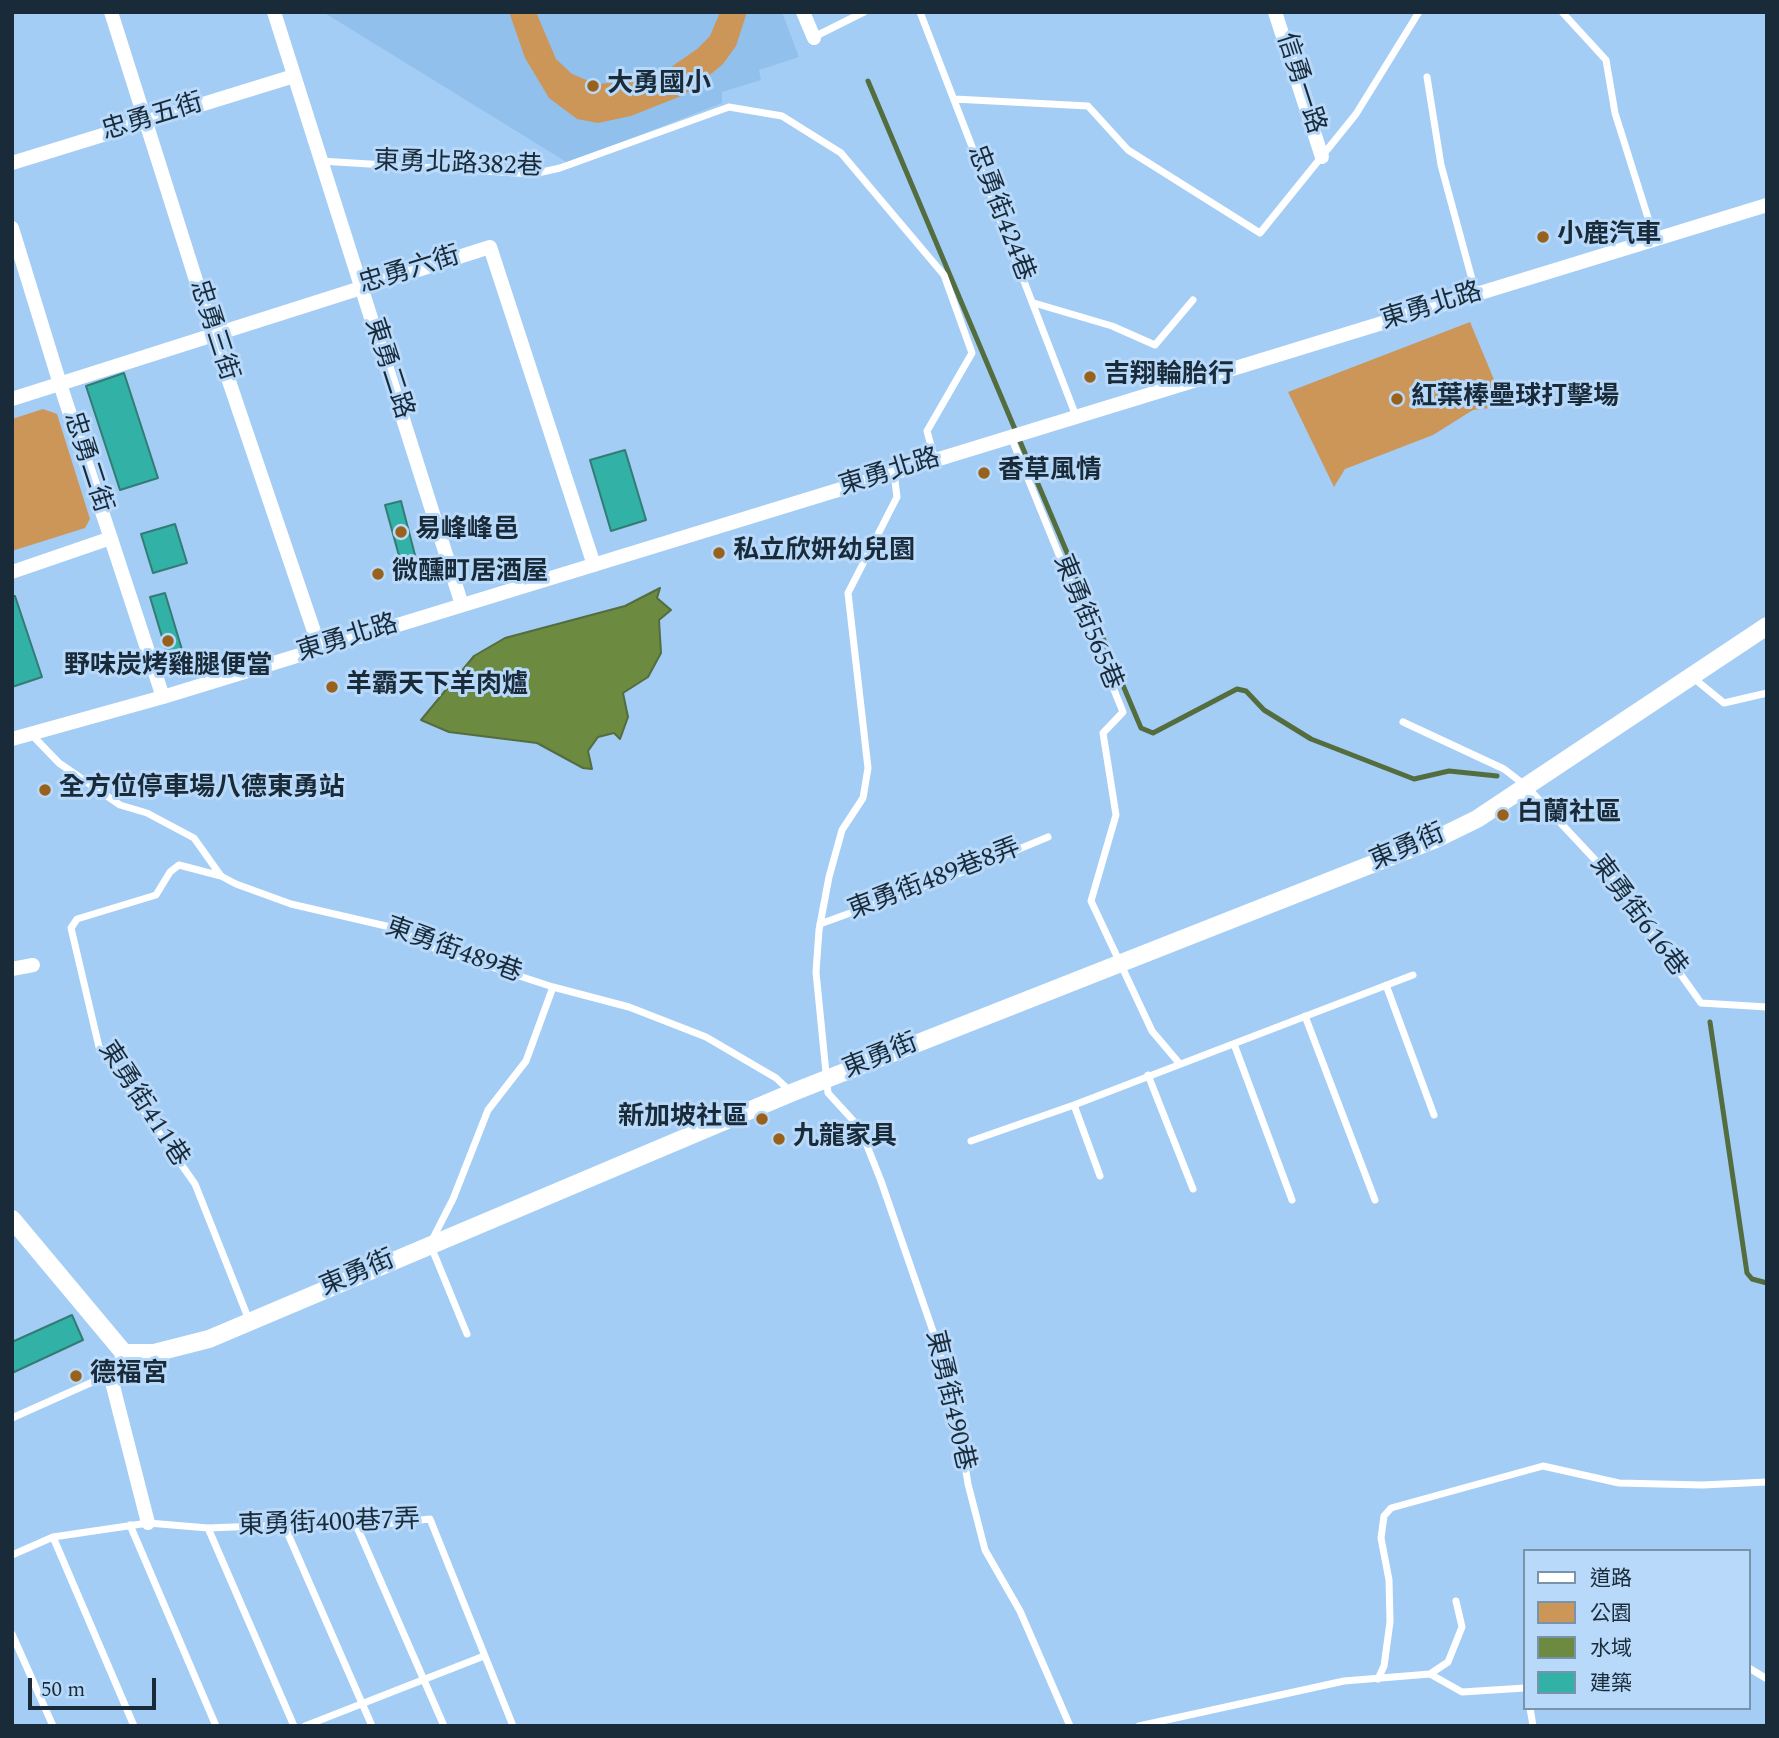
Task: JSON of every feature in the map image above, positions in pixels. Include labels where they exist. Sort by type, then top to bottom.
[{"type":"street","name":"忠勇三街","points":[[111,12],[213,334],[320,649]]},
{"type":"street","name":"東勇二路","points":[[274,12],[462,605]]},
{"type":"street","points":[[803,12],[814,38]]},
{"type":"street","name":"信勇一路","points":[[1275,12],[1322,157]]},
{"type":"street","name":"忠勇五街","points":[[12,163],[294,76]]},
{"type":"street","name":"東勇北路","points":[[12,739],[29,732],[163,697],[1767,205]]},
{"type":"street","name":"忠勇二街","points":[[12,228],[60,384],[163,697]]},
{"type":"street","name":"忠勇六街","points":[[12,399],[490,247],[594,565]]},
{"type":"street","points":[[12,572],[111,538]]},
{"type":"street","name":"東勇街","points":[[124,1353],[170,1350],[209,1339],[791,1093],[1436,839],[1476,819],[1767,626]]},
{"type":"street","points":[[12,969],[33,965]]},
{"type":"street","points":[[12,1219],[124,1353],[111,1382],[148,1523]]},
{"type":"lane","points":[[814,38],[864,12]]},
{"type":"lane","name":"忠勇街424巷","points":[[920,12],[1076,417]]},
{"type":"lane","points":[[954,99],[1088,106],[1128,150],[1261,233],[1356,114],[1419,12]]},
{"type":"lane","points":[[1563,12],[1606,60],[1615,113],[1655,240]]},
{"type":"lane","points":[[1427,77],[1441,165],[1476,294]]},
{"type":"lane","name":"東勇北路382巷","points":[[320,161],[533,174],[560,168],[729,107],[782,116],[841,153],[944,275],[972,353],[927,431],[935,460]]},
{"type":"lane","points":[[1034,303],[1112,326],[1155,345],[1192,300]]},
{"type":"lane","name":"東勇街565巷","points":[[1018,435],[1123,712],[1103,733],[1116,815],[1091,901],[1119,965]]},
{"type":"lane","points":[[827,1079],[816,972],[820,924],[842,830],[863,798],[868,768],[848,593],[897,497],[894,473]]},
{"type":"lane","points":[[1691,676],[1724,703],[1767,693]]},
{"type":"lane","points":[[1403,722],[1504,769],[1526,786]]},
{"type":"lane","name":"東勇街489巷","points":[[29,732],[59,763],[120,805],[147,813],[194,838],[221,876],[245,888],[291,904],[399,929],[424,945],[553,987],[526,1061],[488,1110],[453,1199],[430,1244]]},
{"type":"lane","name":"東勇街616巷","points":[[1526,786],[1613,878],[1701,1003],[1767,1007]]},
{"type":"lane","name":"東勇街489巷8弄","points":[[820,924],[971,869],[1048,837]]},
{"type":"lane","name":"東勇街411巷","points":[[221,876],[179,865],[170,872],[156,895],[77,919],[71,928],[99,1046],[195,1184],[249,1321]]},
{"type":"lane","points":[[1119,965],[1152,1031],[1179,1063]]},
{"type":"lane","points":[[971,1141],[1074,1105],[1413,975]]},
{"type":"lane","points":[[1386,985],[1434,1115]]},
{"type":"lane","points":[[553,987],[629,1007],[706,1037],[776,1078],[791,1093]]},
{"type":"lane","points":[[1305,1016],[1375,1200]]},
{"type":"lane","points":[[1234,1044],[1292,1200]]},
{"type":"lane","points":[[1148,1075],[1193,1189]]},
{"type":"lane","name":"東勇街490巷","points":[[827,1079],[828,1093],[860,1128],[936,1340],[956,1409],[968,1484],[985,1550],[1020,1611],[1070,1726]]},
{"type":"lane","points":[[1074,1105],[1100,1176]]},
{"type":"lane","points":[[430,1244],[467,1334]]},
{"type":"lane","points":[[12,1418],[97,1380],[124,1353]]},
{"type":"lane","points":[[1378,1679],[1384,1666],[1390,1622],[1389,1580],[1381,1538],[1384,1516],[1391,1508],[1543,1466],[1619,1483],[1702,1485],[1767,1482]]},
{"type":"lane","name":"東勇街400巷7弄","points":[[12,1555],[53,1537],[148,1523],[208,1528],[284,1525],[357,1527],[430,1518],[513,1726]]},
{"type":"lane","points":[[130,1525],[216,1726]]},
{"type":"lane","points":[[284,1525],[372,1726]]},
{"type":"lane","points":[[357,1527],[425,1677],[444,1726]]},
{"type":"lane","points":[[208,1528],[294,1726]]},
{"type":"lane","points":[[53,1537],[134,1726]]},
{"type":"lane","points":[[1139,1726],[1344,1681],[1430,1674],[1448,1662],[1462,1627],[1457,1601]]},
{"type":"lane","points":[[12,1634],[53,1726]]},
{"type":"lane","points":[[305,1726],[484,1656]]},
{"type":"lane","points":[[1751,1669],[1767,1679]]},
{"type":"lane","points":[[1430,1674],[1462,1692],[1524,1688]]},
{"type":"shaded area","name":"大勇國小","points":[[323,12],[782,12],[799,57],[759,70],[761,80],[722,92],[722,103],[568,163]]},
{"type":"green space","points":[[509,12],[536,12],[556,59],[572,74],[596,84],[638,81],[661,74],[697,49],[710,36],[720,12],[747,12],[736,46],[723,64],[684,95],[631,116],[598,123],[577,119],[549,98],[525,58]]},
{"type":"green space","name":"紅葉棒壘球打擊場","points":[[1470,322],[1505,406],[1473,410],[1433,435],[1345,469],[1334,487],[1288,392]]},
{"type":"green space","points":[[43,409],[57,414],[90,519],[85,528],[12,551],[12,419]]},
{"type":"water","points":[[660,588],[657,598],[671,610],[659,620],[661,653],[648,677],[623,693],[628,717],[620,739],[614,733],[598,737],[588,751],[592,769],[583,768],[537,743],[449,732],[421,720],[474,656],[505,638],[625,606]]},
{"type":"building","points":[[124,373],[158,478],[120,490],[86,386]]},
{"type":"building","points":[[625,450],[646,520],[611,531],[590,460]]},
{"type":"building","name":"易峰峰邑","points":[[401,501],[416,559],[401,563],[385,505]]},
{"type":"building","points":[[175,524],[187,563],[153,573],[141,534]]},
{"type":"building","points":[[165,593],[183,653],[168,657],[150,597]]},
{"type":"building","points":[[12,596],[15,596],[42,677],[12,687]]},
{"type":"building","points":[[72,1315],[83,1340],[12,1373],[12,1342]]},
{"type":"waterway","points":[[868,81],[1141,728],[1153,733],[1237,689],[1246,691],[1264,710],[1311,739],[1414,779],[1449,771],[1497,776]]},
{"type":"waterway","points":[[1710,1022],[1747,1273],[1752,1279],[1767,1283]]},
{"type":"place","name":"大勇國小","points":[[593,86]]},
{"type":"place","name":"小鹿汽車","points":[[1543,237]]},
{"type":"place","name":"吉翔輪胎行","points":[[1090,377]]},
{"type":"place","name":"紅葉棒壘球打擊場","points":[[1397,399]]},
{"type":"place","name":"香草風情","points":[[984,473]]},
{"type":"place","name":"易峰峰邑","points":[[401,532]]},
{"type":"place","name":"私立欣妍幼兒園","points":[[719,553]]},
{"type":"place","name":"微醺町居酒屋","points":[[378,574]]},
{"type":"place","name":"野味炭烤雞腿便當","points":[[168,641]]},
{"type":"place","name":"羊霸天下羊肉爐","points":[[332,687]]},
{"type":"place","name":"全方位停車場八德東勇站","points":[[45,790]]},
{"type":"place","name":"白蘭社區","points":[[1503,815]]},
{"type":"place","name":"新加坡社區","points":[[762,1119]]},
{"type":"place","name":"九龍家具","points":[[779,1139]]},
{"type":"place","name":"德福宮","points":[[76,1376]]}]
